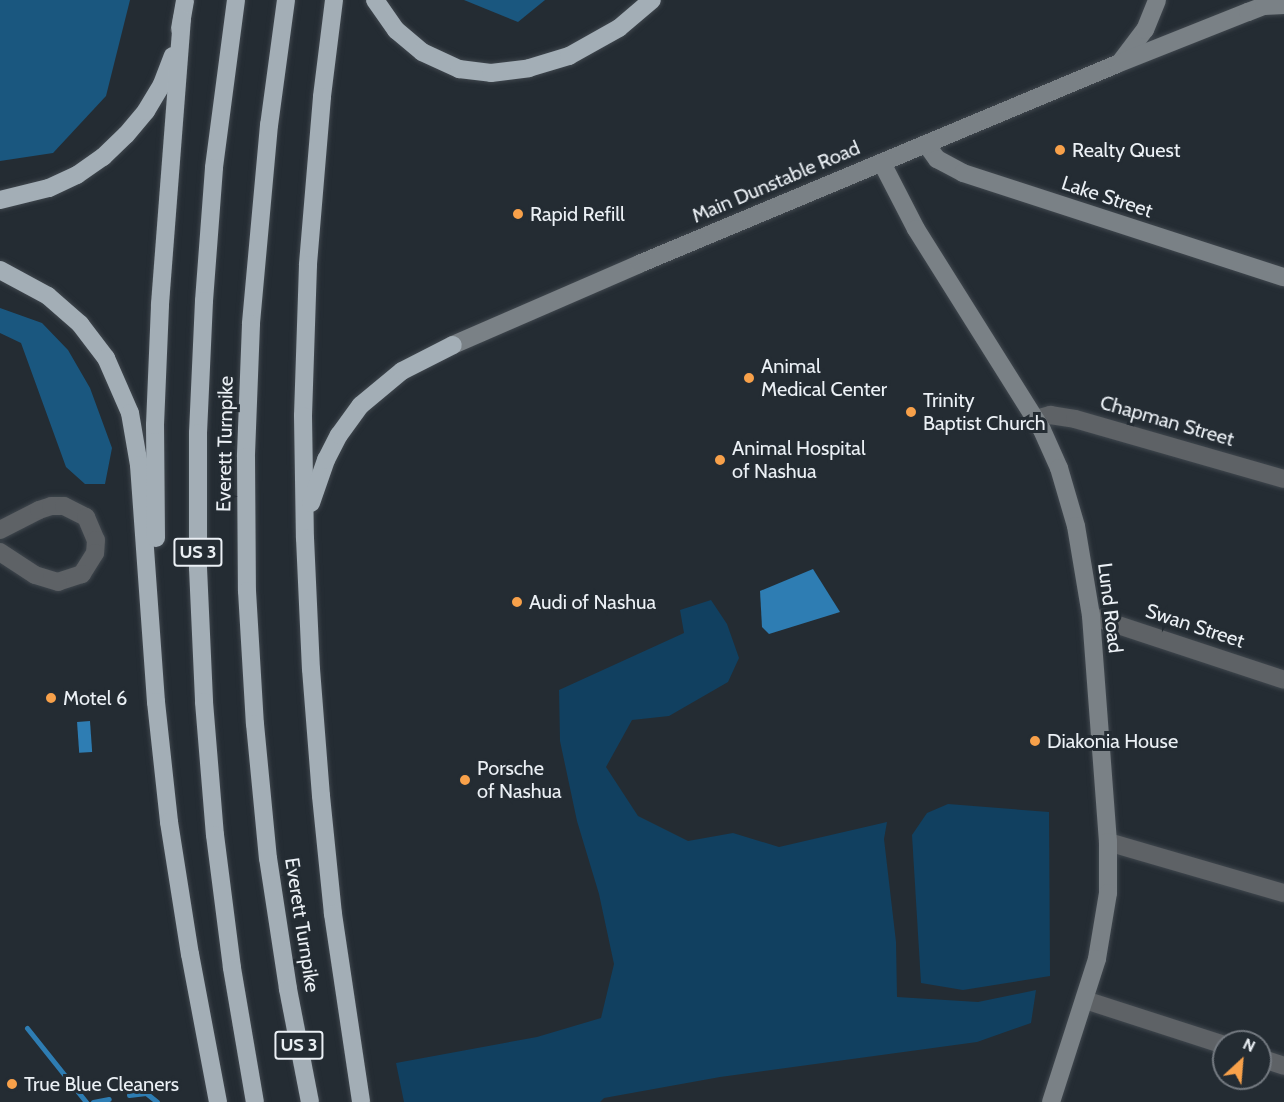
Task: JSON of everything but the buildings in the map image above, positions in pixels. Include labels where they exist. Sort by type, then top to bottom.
[{"type":"highway","points":[[156,702],[155,425],[159,322],[185,0]]},
{"type":"highway","name":"Everett Turnpike","points":[[236,0],[214,168],[204,290],[198,433],[198,568],[203,679],[215,835],[232,968],[255,1102]]},
{"type":"highway","name":"Everett Turnpike","points":[[286,0],[267,136],[251,324],[246,457],[247,591],[255,723],[268,858],[310,1102]]},
{"type":"highway","points":[[334,0],[319,126],[308,266],[303,416],[311,680],[333,914],[361,1102]]},
{"type":"highway","points":[[375,0],[396,30],[422,52],[459,69],[491,73],[542,65],[575,53],[619,28],[652,0]]},
{"type":"highway","points":[[0,200],[35,193],[63,182],[90,167],[115,147],[146,111],[162,84],[173,56],[182,19]]},
{"type":"highway","points":[[0,270],[48,296],[80,324],[106,358],[124,396],[139,465],[156,702],[179,888],[218,1102]]},
{"type":"highway","points":[[306,538],[312,496],[322,468],[339,435],[356,411],[377,389],[402,370],[453,345]]},
{"type":"street","name":"Main Dunstable Road","points":[[1117,64],[1145,30],[1156,0]]},
{"type":"street","name":"Main Dunstable Road","points":[[453,345],[1117,64],[1264,6],[1284,5]]},
{"type":"street","name":"Lake Street","points":[[926,144],[937,159],[963,173],[1284,277]]},
{"type":"street","name":"Lund Road","points":[[882,163],[916,229],[1036,419],[1059,468],[1068,497],[1091,616],[1108,842],[1108,893],[1104,927],[1085,1000],[1051,1102]]},
{"type":"street","name":"Chapman Street","points":[[1036,419],[1050,415],[1075,419],[1284,479]]},
{"type":"street","points":[[0,530],[39,510],[51,506],[64,506],[86,517],[96,540],[95,553],[86,569],[71,580],[58,582],[40,577],[0,552]]},
{"type":"street","name":"Swan Street","points":[[1091,616],[1283,675]]},
{"type":"street","points":[[1108,842],[1284,893]]},
{"type":"street","points":[[1085,1000],[1212,1041]]},
{"type":"shaded area","points":[[0,0],[130,0],[106,96],[53,153],[0,161]]},
{"type":"shaded area","points":[[464,0],[545,0],[518,22]]},
{"type":"shaded area","points":[[0,308],[42,323],[68,350],[90,388],[112,448],[105,484],[85,484],[66,467],[21,343],[0,333]]},
{"type":"shaded area","points":[[813,569],[840,612],[769,634],[762,627],[760,591]]},
{"type":"shaded area","points":[[711,600],[727,624],[739,658],[728,682],[669,716],[632,720],[606,767],[638,816],[688,841],[733,833],[779,847],[887,822],[884,839],[896,942],[897,997],[978,1002],[1036,990],[1031,1023],[977,1042],[720,1077],[604,1098],[600,1102],[404,1102],[396,1063],[537,1037],[601,1018],[614,964],[599,894],[577,821],[560,741],[559,690],[684,633],[680,610]]},
{"type":"shaded area","points":[[90,721],[92,752],[79,753],[77,722]]},
{"type":"shaded area","points":[[948,804],[1049,812],[1050,976],[963,990],[921,983],[912,835],[927,813]]},
{"type":"waterway","points":[[27,1028],[86,1102]]},
{"type":"waterway","points":[[129,1095],[146,1093],[157,1102]]},
{"type":"waterway","points":[[93,1102],[109,1099]]},
{"type":"place","name":"Realty Quest","points":[[1060,150]]},
{"type":"place","name":"Rapid Refill","points":[[518,214]]},
{"type":"place","name":"Animal Medical Center","points":[[749,378]]},
{"type":"place","name":"Trinity Baptist Church","points":[[911,412]]},
{"type":"place","name":"Animal Hospital of Nashua","points":[[720,460]]},
{"type":"place","name":"Audi of Nashua","points":[[517,602]]},
{"type":"place","name":"Motel 6","points":[[51,698]]},
{"type":"place","name":"Diakonia House","points":[[1035,741]]},
{"type":"place","name":"Porsche of Nashua","points":[[465,780]]},
{"type":"place","name":"True Blue Cleaners","points":[[12,1084]]}]
